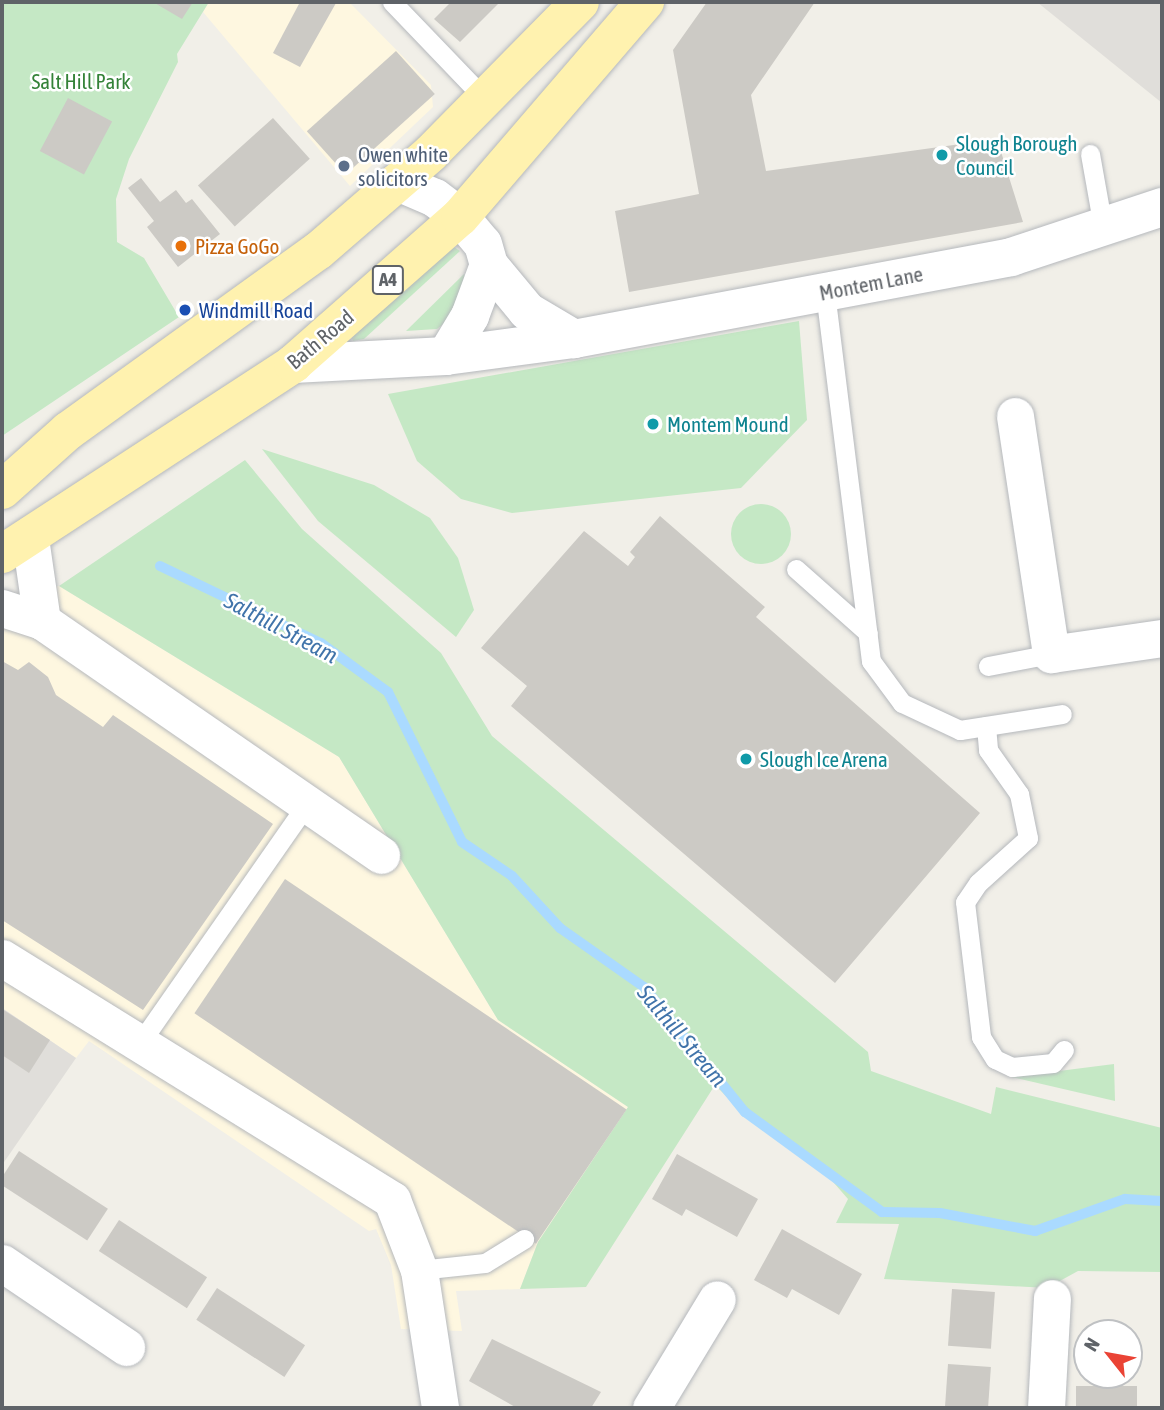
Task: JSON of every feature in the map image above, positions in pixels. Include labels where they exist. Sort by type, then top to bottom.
[{"type":"main road","points":[[6,480],[68,431],[318,251],[398,182],[486,100],[579,2]]},
{"type":"main road","name":"Bath Road","points":[[16,546],[293,364],[460,217],[645,2]]},
{"type":"main road","points":[[398,182],[435,198],[460,217],[483,244],[489,265],[527,311],[574,339]]},
{"type":"main road","name":"Montem Lane","points":[[293,364],[446,356],[574,339],[1011,257],[1162,207]]},
{"type":"main road","points":[[446,356],[470,316],[489,265]]},
{"type":"main road","points":[[6,480],[81,503]]},
{"type":"street","points":[[1016,416],[1051,654],[1162,638]]},
{"type":"street","points":[[16,546],[42,621]]},
{"type":"street","points":[[2,608],[42,621],[381,855]]},
{"type":"street","points":[[2,958],[392,1200],[419,1270],[440,1408]]},
{"type":"street","points":[[2,1263],[127,1347]]},
{"type":"street","points":[[651,1408],[717,1298]]},
{"type":"street","points":[[1046,1408],[1052,1298]]},
{"type":"lane","points":[[392,2],[486,100]]},
{"type":"lane","points":[[1090,154],[1103,227]]},
{"type":"lane","points":[[825,292],[871,661],[902,703],[960,730],[1062,714]]},
{"type":"lane","points":[[796,569],[868,633]]},
{"type":"lane","points":[[988,666],[1051,654]]},
{"type":"lane","points":[[986,726],[988,750],[1019,794],[1028,838],[978,883],[965,902],[981,1037],[995,1059],[1012,1067],[1053,1063],[1064,1050]]},
{"type":"lane","points":[[140,1043],[306,805]]},
{"type":"lane","points":[[419,1270],[485,1263],[524,1239]]},
{"type":"shaded area","points":[[209,2],[349,2],[431,85],[433,107],[350,186],[203,12]]},
{"type":"shaded area","points":[[1037,2],[1162,2],[1162,103]]},
{"type":"shaded area","points":[[59,586],[339,757],[498,1020],[628,1107],[538,1242],[520,1289],[456,1291],[462,1331],[401,1329],[391,1265],[376,1229],[369,1231],[89,1041],[76,1058],[2,1008],[2,603],[22,589]]},
{"type":"shaded area","points":[[2,1008],[76,1058],[2,1165]]},
{"type":"green space","name":"Salt Hill Park","points":[[2,2],[209,2],[177,54],[178,62],[129,159],[116,199],[117,242],[144,258],[179,317],[2,436]]},
{"type":"green space","points":[[451,245],[460,251],[364,339],[353,341],[351,335]]},
{"type":"green space","points":[[464,274],[467,286],[452,317],[437,329],[406,331]]},
{"type":"green space","points":[[799,321],[807,420],[741,488],[512,513],[461,499],[417,461],[388,394]]},
{"type":"green space","points":[[262,449],[374,485],[430,518],[458,558],[474,610],[456,637],[318,521]]},
{"type":"green space","points":[[245,460],[302,529],[441,653],[492,736],[868,1052],[871,1071],[991,1114],[996,1087],[1162,1128],[1162,1272],[1078,1271],[1047,1288],[884,1279],[899,1224],[836,1223],[848,1199],[827,1175],[745,1115],[715,1085],[586,1287],[520,1289],[538,1242],[628,1107],[498,1020],[339,757],[59,586]]},
{"type":"green space","points":[[761,504],[778,509],[786,517],[791,534],[786,551],[778,559],[761,564],[744,559],[736,551],[731,534],[736,517],[744,509]]},
{"type":"green space","points":[[1114,1064],[1115,1101],[1012,1077]]},
{"type":"building","points":[[153,2],[193,2],[182,19]]},
{"type":"building","points":[[300,2],[336,3],[300,67],[273,53]]},
{"type":"building","points":[[451,2],[500,2],[460,42],[434,19]]},
{"type":"building","name":"Slough Borough Council","points":[[707,2],[815,2],[751,95],[766,171],[997,139],[1023,222],[629,292],[615,211],[699,194],[673,50]]},
{"type":"building","points":[[396,51],[435,94],[346,174],[307,131]]},
{"type":"building","points":[[68,98],[112,121],[84,174],[40,151]]},
{"type":"building","points":[[273,118],[310,159],[235,226],[198,186]]},
{"type":"building","points":[[141,178],[160,202],[176,190],[186,203],[192,199],[220,234],[178,267],[147,227],[154,221],[128,188]]},
{"type":"building","name":"Slough Ice Arena","points":[[660,516],[765,607],[756,617],[980,813],[835,983],[511,706],[527,686],[481,648],[584,531],[628,566],[635,557],[630,552]]},
{"type":"building","points":[[2,661],[18,670],[29,662],[48,677],[56,695],[103,727],[113,715],[273,824],[143,1010],[2,920]]},
{"type":"building","points":[[285,879],[627,1109],[536,1244],[194,1013]]},
{"type":"building","points":[[2,1009],[50,1040],[29,1073],[2,1055]]},
{"type":"building","points":[[19,1151],[108,1209],[87,1241],[2,1185],[2,1177]]},
{"type":"building","points":[[677,1154],[758,1199],[737,1237],[686,1209],[682,1216],[652,1199]]},
{"type":"building","points":[[119,1220],[207,1277],[187,1308],[99,1251]]},
{"type":"building","points":[[782,1229],[862,1274],[839,1315],[792,1289],[787,1298],[754,1280]]},
{"type":"building","points":[[217,1288],[305,1345],[284,1377],[196,1320]]},
{"type":"building","points":[[952,1289],[995,1292],[991,1349],[948,1346]]},
{"type":"building","points":[[492,1339],[601,1392],[591,1408],[517,1408],[469,1381]]},
{"type":"building","points":[[948,1364],[991,1367],[988,1408],[945,1408]]},
{"type":"building","points":[[1076,1389],[1137,1389],[1137,1408],[1076,1408]]},
{"type":"waterway","name":"Salthill Stream","points":[[160,566],[321,643],[388,692],[462,842],[512,876],[560,928],[644,987],[745,1112],[882,1212],[940,1213],[1035,1231],[1125,1199],[1162,1201]]},
{"type":"place","name":"Slough Borough Council","points":[[942,155]]},
{"type":"place","name":"Owen white solicitors","points":[[344,166]]},
{"type":"place","name":"Pizza GoGo","points":[[181,246]]},
{"type":"place","name":"Windmill Road","points":[[185,310]]},
{"type":"place","name":"Montem Mound","points":[[653,424]]},
{"type":"place","name":"Slough Ice Arena","points":[[746,759]]}]
